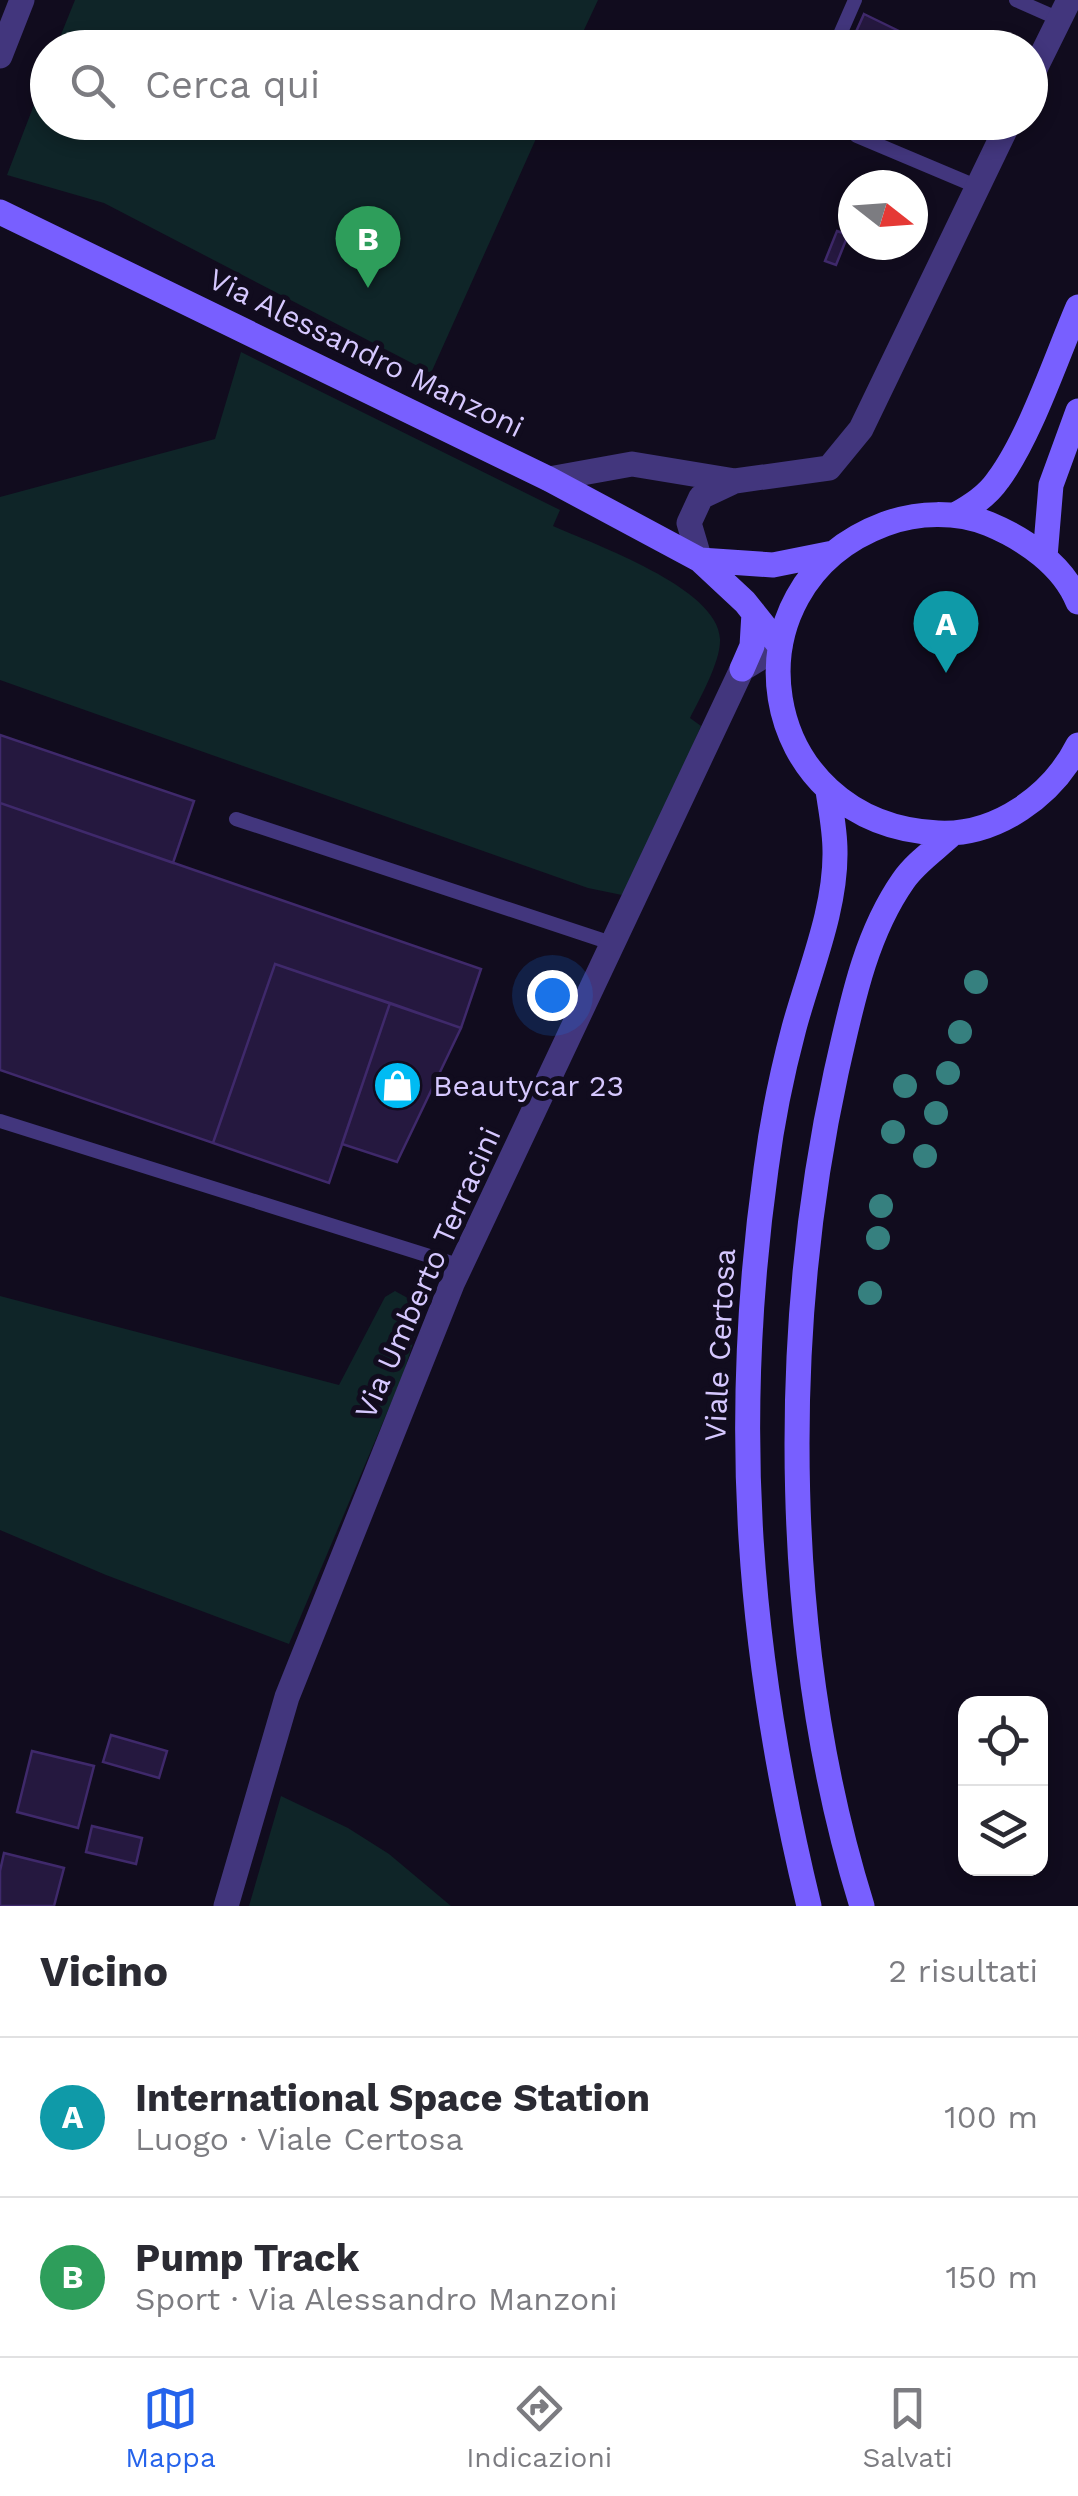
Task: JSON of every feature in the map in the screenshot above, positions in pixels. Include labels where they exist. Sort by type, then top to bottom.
[{"type":"main road","name":"Via Alessandro Manzoni","points":[[0,212],[549,478],[700,560],[780,646]]},
{"type":"main road","points":[[955,515],[976,503],[997,482],[1016,449],[1078,307]]},
{"type":"main road","points":[[1045,557],[1051,485],[1078,412]]},
{"type":"main road","points":[[1078,602],[1045,557],[1012,534],[955,515],[900,519],[864,532],[834,553],[798,595],[780,646],[778,686],[786,725],[802,760],[828,791],[864,817],[906,831],[952,834],[996,822],[1036,800],[1067,766],[1078,745]]},
{"type":"main road","name":"Via Alessandro Manzoni","points":[[700,560],[772,564],[834,553]]},
{"type":"main road","points":[[742,669],[752,646],[754,614]]},
{"type":"main road","name":"Viale Certosa","points":[[808,1906],[780,1779],[755,1614],[748,1528],[746,1389],[749,1320],[766,1164],[836,855],[828,791]]},
{"type":"main road","points":[[862,1906],[827,1767],[804,1607],[797,1438],[806,1261],[832,1095],[865,959],[888,905],[905,877],[952,834]]},
{"type":"street","points":[[0,56],[22,0]]},
{"type":"street","points":[[1048,42],[1064,10]]},
{"type":"street","points":[[700,560],[689,524],[701,497],[735,481],[828,468],[862,429],[1001,140]]},
{"type":"street","points":[[549,478],[632,464],[735,481]]},
{"type":"street","points":[[742,669],[780,646]]},
{"type":"street","name":"Via Umberto Terracini","points":[[226,1906],[287,1697],[461,1266],[742,669]]},
{"type":"lane","points":[[842,30],[855,0]]},
{"type":"lane","points":[[1016,0],[1064,10]]},
{"type":"lane","points":[[866,140],[978,187]]},
{"type":"lane","points":[[236,819],[614,944]]},
{"type":"lane","points":[[0,1120],[461,1266]]},
{"type":"green space","points":[[75,0],[598,0],[584,30],[63,30]]},
{"type":"green space","points":[[30,115],[30,140],[535,140],[431,373],[104,203],[7,175]]},
{"type":"green space","points":[[241,352],[560,510],[553,526],[651,570],[699,602],[714,620],[720,639],[717,658],[690,718],[701,726],[639,871],[622,895],[588,888],[0,680],[0,497],[215,439]]},
{"type":"green space","points":[[395,1291],[424,1307],[403,1375],[289,1644],[0,1530],[0,1296],[339,1385],[385,1297]]},
{"type":"green space","points":[[281,1796],[348,1828],[389,1854],[451,1906],[249,1906]]},
{"type":"building","points":[[864,14],[897,30],[857,30]]},
{"type":"building","points":[[837,231],[838,231],[836,265],[825,261]]},
{"type":"building","points":[[0,735],[194,801],[173,863],[0,803]]},
{"type":"building","points":[[0,803],[481,969],[461,1028],[275,964],[213,1143],[0,1070]]},
{"type":"building","points":[[275,964],[390,1003],[329,1183],[213,1143]]},
{"type":"building","name":"Beautycar 23","points":[[390,1003],[461,1028],[397,1162],[342,1144]]},
{"type":"building","points":[[111,1735],[167,1751],[159,1778],[103,1762]]},
{"type":"building","points":[[32,1751],[94,1766],[78,1828],[17,1812]]},
{"type":"building","points":[[92,1826],[142,1838],[136,1864],[86,1852]]},
{"type":"building","points":[[4,1853],[64,1868],[54,1906],[0,1906]]},
{"type":"place","name":"Pump Track","points":[[368,288]]},
{"type":"place","name":"International Space Station","points":[[946,673]]},
{"type":"place","name":"Beautycar 23","points":[[398,1086]]}]
